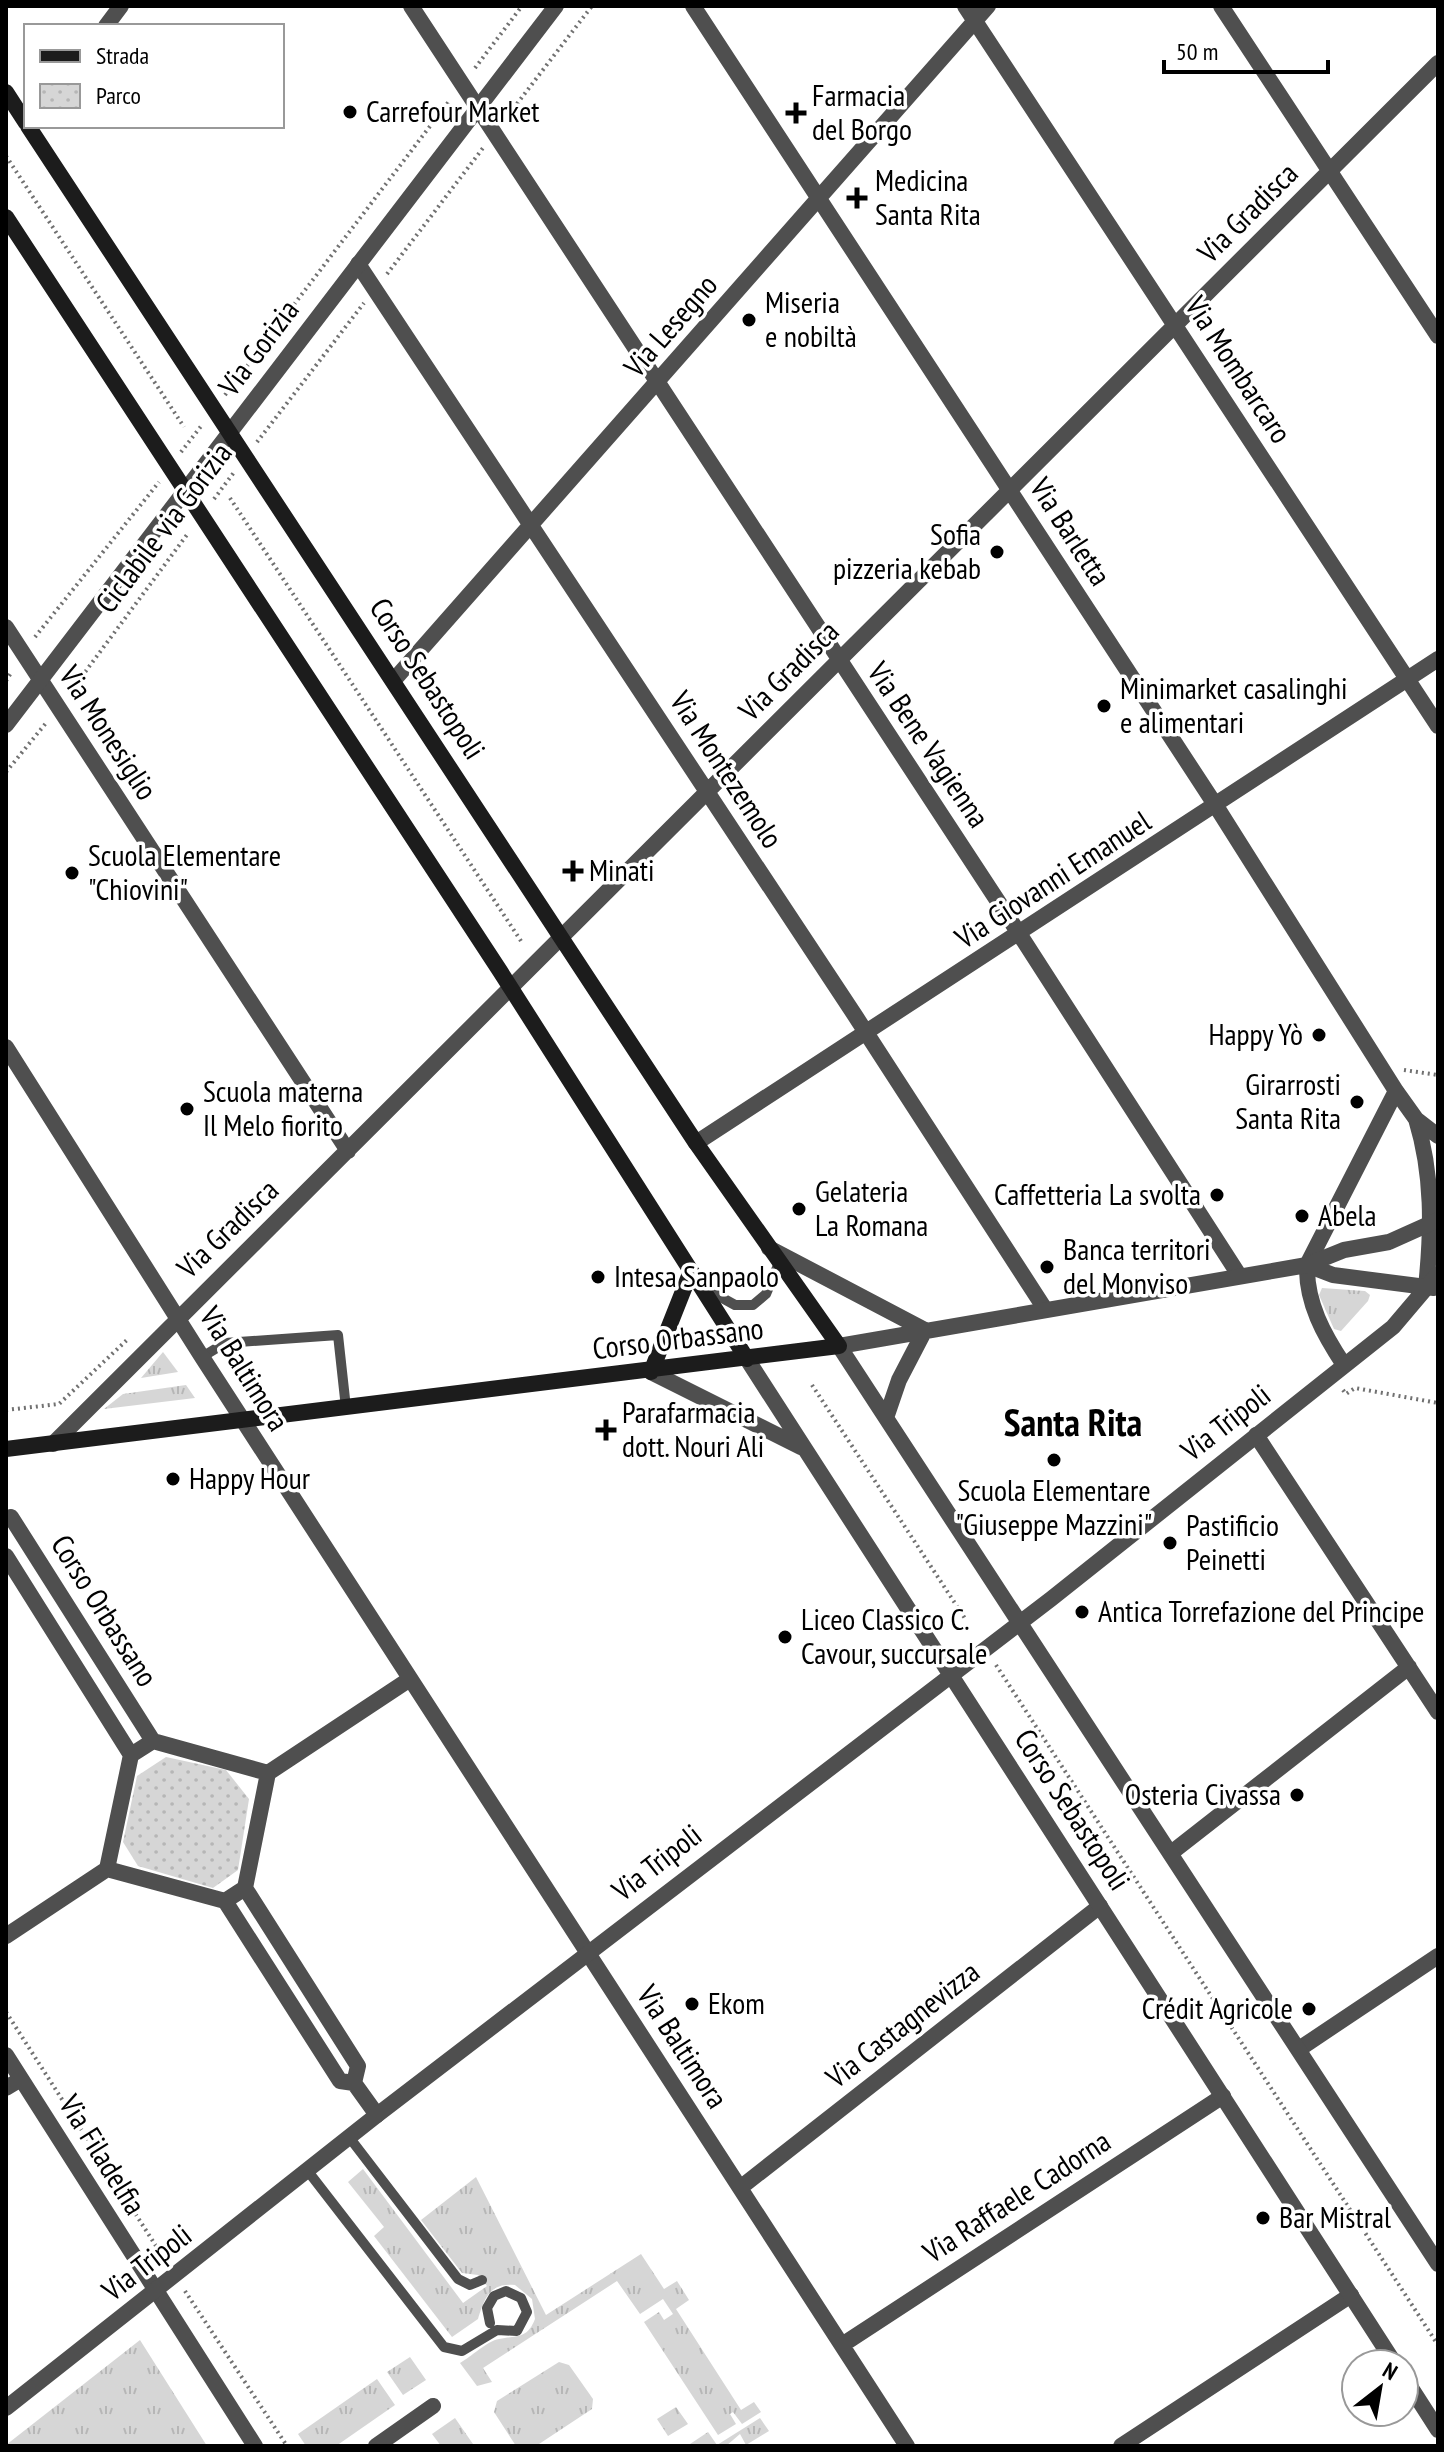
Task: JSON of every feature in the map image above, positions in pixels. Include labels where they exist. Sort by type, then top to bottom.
[{"type":"main road","name":"Corso Sebastopoli","points":[[6,92],[24,119]]},
{"type":"main road","name":"Corso Sebastopoli","points":[[30,128],[696,1143],[839,1346]]},
{"type":"main road","name":"Corso Sebastopoli","points":[[6,217],[512,990],[747,1359]]},
{"type":"main road","points":[[651,1372],[691,1271]]},
{"type":"main road","name":"Corso Orbassano","points":[[6,1449],[651,1372],[839,1346]]},
{"type":"street","points":[[108,24],[121,6]]},
{"type":"street","name":"Via Bene Vagienna","points":[[411,6],[1239,1275]]},
{"type":"street","name":"Via Gorizia","points":[[6,725],[556,6]]},
{"type":"street","name":"Via Barletta","points":[[693,6],[1216,806],[1416,1119]]},
{"type":"street","name":"Via Mombarcaro","points":[[965,6],[1438,726]]},
{"type":"street","name":"Via Lesegno","points":[[394,680],[533,526],[988,6]]},
{"type":"street","points":[[1221,6],[1438,336]]},
{"type":"street","name":"Via Gradisca","points":[[179,1317],[512,990],[1438,63]]},
{"type":"street","name":"Via Montezemolo","points":[[358,264],[866,1032],[1045,1309]]},
{"type":"street","name":"Via Monesiglio","points":[[6,627],[348,1151]]},
{"type":"street","name":"Via Giovanni Emanuel","points":[[696,1143],[1020,935],[1438,659]]},
{"type":"street","name":"Via Baltimora","points":[[6,1047],[243,1421],[907,2446]]},
{"type":"street","points":[[1338,1370],[1306,1286],[1307,1265],[1393,1087]]},
{"type":"street","points":[[1307,1265],[1333,1275],[1434,1283],[1434,1222],[1428,1162],[1416,1119]]},
{"type":"street","points":[[1416,1119],[1438,1136]]},
{"type":"street","points":[[1307,1265],[1344,1250],[1389,1242],[1434,1222]]},
{"type":"street","points":[[769,1248],[925,1330],[899,1380],[886,1418]]},
{"type":"street","name":"Corso Orbassano","points":[[839,1346],[1307,1265]]},
{"type":"street","name":"Via Tripoli","points":[[6,2408],[176,2277],[377,2115],[1019,1623],[1393,1327],[1434,1283]]},
{"type":"street","points":[[53,1444],[179,1317]]},
{"type":"street","name":"Corso Sebastopoli","points":[[839,1346],[1299,2049],[1433,2243],[1438,2264]]},
{"type":"street","name":"Corso Sebastopoli","points":[[747,1359],[1385,2348]]},
{"type":"street","points":[[651,1372],[806,1450]]},
{"type":"street","points":[[1256,1435],[1438,1712]]},
{"type":"street","name":"Corso Orbassano","points":[[6,1520],[11,1517],[153,1741]]},
{"type":"street","name":"Corso Orbassano","points":[[6,1556],[131,1755]]},
{"type":"street","points":[[1171,1853],[1409,1667]]},
{"type":"street","points":[[354,2083],[358,2066],[245,1888],[268,1773],[410,1679]]},
{"type":"street","points":[[6,1936],[107,1869],[131,1755],[153,1741],[268,1773]]},
{"type":"street","points":[[107,1869],[225,1901],[340,2081],[354,2083],[377,2115]]},
{"type":"street","points":[[225,1901],[245,1888]]},
{"type":"street","name":"Via Castagnevizza","points":[[740,2188],[1100,1906]]},
{"type":"street","points":[[1299,2049],[1438,1956]]},
{"type":"street","name":"Via Filadelfia","points":[[6,2055],[255,2446]]},
{"type":"street","points":[[6,2088],[21,2079]]},
{"type":"street","name":"Via Raffaele Cadorna","points":[[842,2345],[1223,2096]]},
{"type":"street","points":[[1121,2446],[1351,2295]]},
{"type":"street","points":[[1420,2402],[1438,2430]]},
{"type":"street","points":[[376,2446],[433,2406]]},
{"type":"lane","name":"Corso Sebastopoli","points":[[701,1286],[735,1305],[753,1305],[766,1294],[779,1263]]},
{"type":"lane","points":[[202,1357],[225,1343],[338,1335],[346,1408]]},
{"type":"lane","points":[[349,2137],[458,2279],[470,2285],[482,2280]]},
{"type":"lane","points":[[307,2170],[444,2347],[462,2351],[497,2330],[517,2331],[527,2312],[521,2298],[506,2291],[494,2296],[487,2308],[490,2323]]},
{"type":"path","name":"Ciclabile via Gorizia","points":[[6,681],[23,652],[169,468],[522,6]]},
{"type":"path","name":"Ciclabile via Gorizia","points":[[6,772],[60,709],[73,685],[592,6]]},
{"type":"path","points":[[6,156],[184,427]]},
{"type":"path","points":[[230,498],[521,941]]},
{"type":"path","points":[[1393,1087],[1406,1069],[1438,1075]]},
{"type":"path","points":[[6,1410],[59,1404],[136,1332]]},
{"type":"path","points":[[1338,1370],[1346,1394],[1355,1388],[1438,1403]]},
{"type":"path","points":[[812,1385],[966,1620]]},
{"type":"path","name":"Corso Sebastopoli","points":[[996,1665],[1438,2345]]},
{"type":"path","points":[[6,2012],[287,2446]]},
{"type":"green space","points":[[1322,1288],[1365,1291],[1370,1295],[1341,1331],[1334,1329],[1319,1295]]},
{"type":"green space","points":[[163,1352],[178,1372],[141,1378]]},
{"type":"green space","points":[[186,1385],[195,1398],[104,1409],[123,1394]]},
{"type":"green space","points":[[166,1757],[226,1770],[249,1799],[238,1870],[213,1888],[138,1866],[123,1842],[137,1776]]},
{"type":"green space","points":[[363,2169],[463,2303],[487,2286],[478,2275],[462,2273],[421,2220],[476,2177],[546,2315],[641,2254],[664,2289],[677,2281],[689,2300],[676,2309],[741,2410],[754,2402],[761,2412],[742,2424],[733,2412],[730,2414],[736,2424],[718,2435],[644,2322],[659,2312],[664,2320],[673,2314],[663,2299],[640,2314],[617,2281],[483,2368],[492,2382],[477,2386],[460,2363],[494,2340],[525,2334],[535,2319],[532,2299],[515,2285],[499,2286],[485,2299],[478,2319],[452,2337],[374,2236],[384,2227],[348,2182]]},
{"type":"green space","points":[[140,2340],[207,2446],[6,2446],[6,2445]]},
{"type":"green space","points":[[410,2357],[426,2380],[403,2395],[387,2372]]},
{"type":"green space","points":[[559,2362],[569,2365],[593,2399],[592,2409],[536,2446],[516,2446],[494,2412],[497,2401]]},
{"type":"green space","points":[[377,2379],[395,2405],[336,2446],[306,2446],[298,2434]]},
{"type":"green space","points":[[676,2407],[688,2424],[668,2436],[657,2419]]},
{"type":"green space","points":[[455,2418],[473,2444],[470,2446],[441,2446],[432,2434]]},
{"type":"green space","points":[[760,2418],[769,2431],[746,2445],[740,2434],[726,2446],[687,2446],[708,2432],[717,2445]]},
{"type":"place","name":"Carrefour Market","points":[[350,112]]},
{"type":"place","name":"Farmacia del Borgo","points":[[796,113]]},
{"type":"place","name":"Medicina Santa Rita","points":[[857,198]]},
{"type":"place","name":"Miseria e nobiltà","points":[[749,320]]},
{"type":"place","name":"Sofia pizzeria kebab","points":[[997,552]]},
{"type":"place","name":"Minimarket casalinghi e alimentari","points":[[1104,706]]},
{"type":"place","name":"Minati","points":[[573,871]]},
{"type":"place","name":"Scuola Elementare \"Chiovini\"","points":[[72,873]]},
{"type":"place","name":"Happy Yò","points":[[1319,1035]]},
{"type":"place","name":"Girarrosti Santa Rita","points":[[1357,1102]]},
{"type":"place","name":"Scuola materna Il Melo fiorito","points":[[187,1109]]},
{"type":"place","name":"Caffetteria La svolta","points":[[1217,1195]]},
{"type":"place","name":"Gelateria La Romana","points":[[799,1209]]},
{"type":"place","name":"Abela","points":[[1302,1216]]},
{"type":"place","name":"Banca territori del Monviso","points":[[1047,1267]]},
{"type":"place","name":"Intesa Sanpaolo","points":[[598,1277]]},
{"type":"place","name":"Parafarmacia dott. Nouri Ali","points":[[606,1430]]},
{"type":"place","name":"Scuola Elementare \"Giuseppe Mazzini\"","points":[[1054,1460]]},
{"type":"place","name":"Happy Hour","points":[[173,1479]]},
{"type":"place","name":"Pastificio Peinetti","points":[[1170,1543]]},
{"type":"place","name":"Antica Torrefazione del Principe","points":[[1082,1612]]},
{"type":"place","name":"Liceo Classico C. Cavour, succursale","points":[[785,1637]]},
{"type":"place","name":"Osteria Civassa","points":[[1297,1795]]},
{"type":"place","name":"Ekom","points":[[692,2004]]},
{"type":"place","name":"Crédit Agricole","points":[[1309,2009]]},
{"type":"place","name":"Bar Mistral","points":[[1263,2218]]},
{"type":"district","name":"Santa Rita","points":[[1073,1423]]}]
